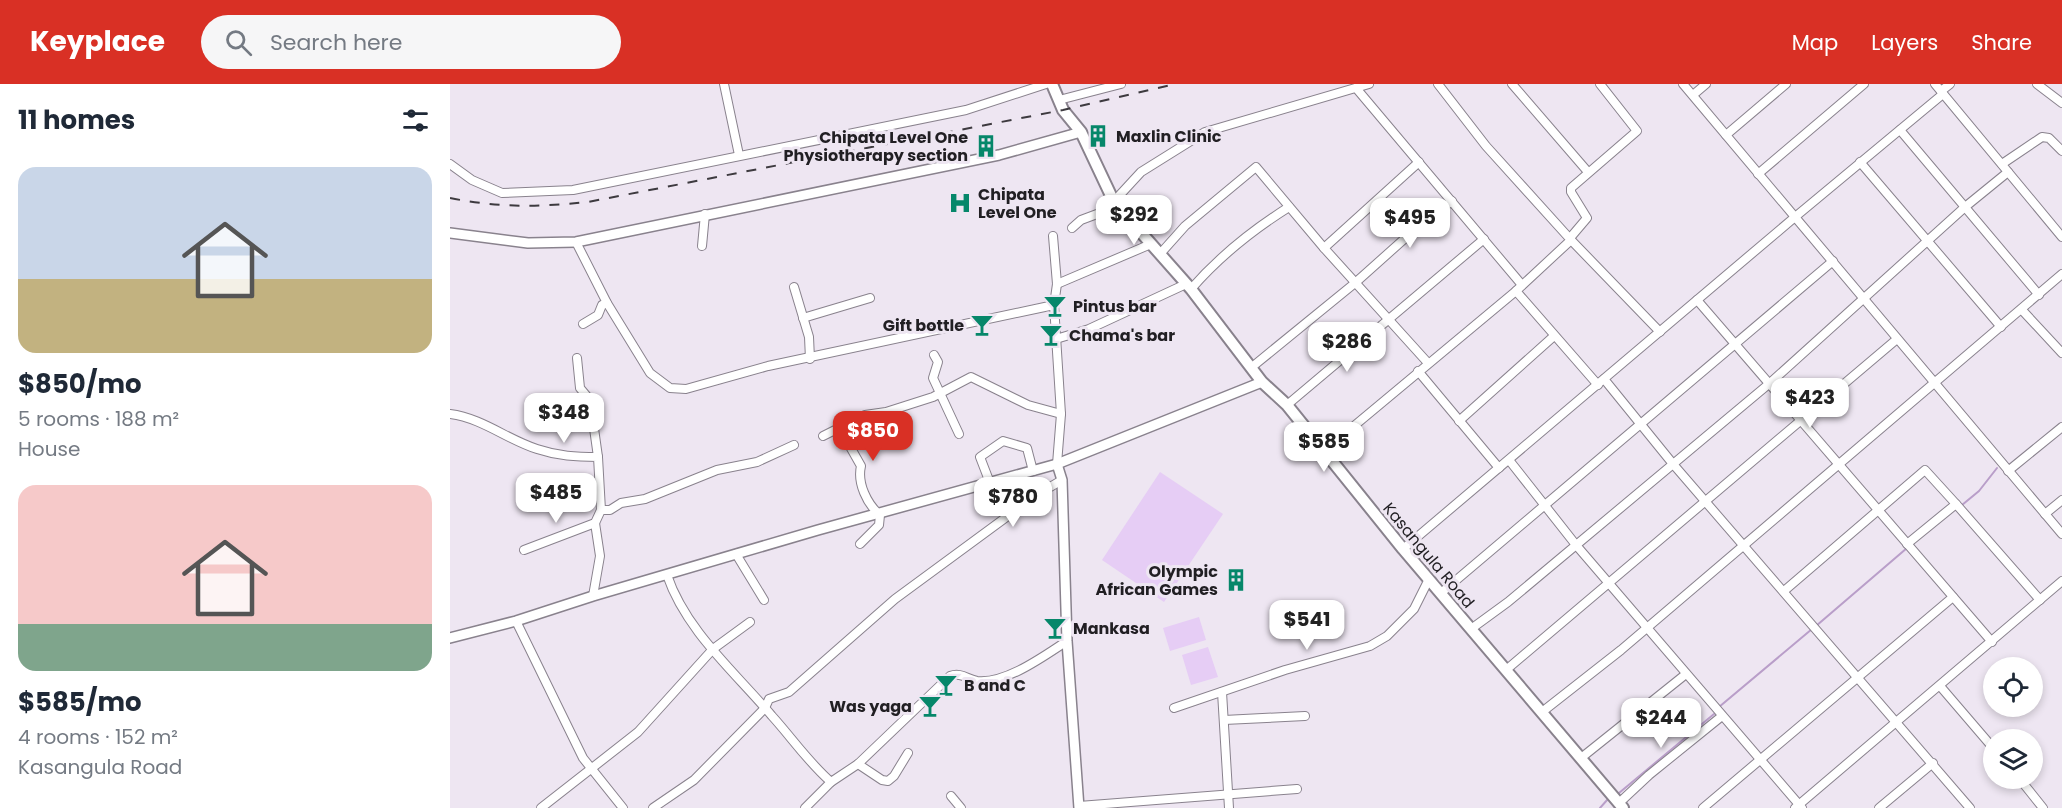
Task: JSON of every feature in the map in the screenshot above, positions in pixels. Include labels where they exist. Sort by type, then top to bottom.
[{"type":"main road","name":"Kasangula Road","points":[[1052,84],[1063,110],[1082,132],[1114,201],[1188,286],[1262,381],[1287,405],[1403,549],[1622,806]]},
{"type":"street","points":[[724,84],[739,155]]},
{"type":"street","points":[[450,164],[472,180],[502,193],[536,194],[652,175],[739,155],[966,110],[1046,84]]},
{"type":"street","points":[[1059,100],[1121,84]]},
{"type":"street","points":[[1072,228],[1081,220],[1105,211],[1141,172],[1205,132],[1369,84]]},
{"type":"street","points":[[1438,84],[1485,146],[1660,332]]},
{"type":"street","points":[[1512,84],[1588,172]]},
{"type":"street","points":[[1324,451],[1519,288],[1571,239],[1587,218],[1571,188],[1637,131],[1600,84]]},
{"type":"street","points":[[1683,84],[2062,534]]},
{"type":"street","points":[[1693,95],[1706,84]]},
{"type":"street","points":[[1726,135],[1786,84]]},
{"type":"street","points":[[1758,174],[1864,84]]},
{"type":"street","points":[[1935,84],[2062,237]]},
{"type":"street","points":[[1403,549],[1900,130],[1950,84]]},
{"type":"street","points":[[2037,84],[2062,103]]},
{"type":"street","points":[[1356,88],[1484,239],[1554,336],[1601,382],[1641,426],[1933,763],[1965,806]]},
{"type":"street","points":[[1900,130],[2038,295]]},
{"type":"street","points":[[450,233],[516,242],[576,242],[999,155],[1082,132]]},
{"type":"street","points":[[2002,164],[2042,137],[2049,138],[2062,151]]},
{"type":"street","points":[[1324,248],[1419,162]]},
{"type":"street","points":[[1860,162],[2001,327]]},
{"type":"street","points":[[1160,254],[1185,225],[1256,168],[1387,320],[1428,363]]},
{"type":"street","points":[[1472,629],[1496,612],[1770,383],[1863,297],[2008,172]]},
{"type":"street","points":[[1252,367],[1355,283],[1421,224],[1452,201]]},
{"type":"street","points":[[1056,339],[1089,329],[1188,286],[1271,217],[1289,207]]},
{"type":"street","points":[[702,246],[705,214]]},
{"type":"street","points":[[1053,236],[1057,284],[1054,305],[1061,414],[1057,464],[1062,480],[1067,642],[1079,807],[1297,789]]},
{"type":"street","points":[[1287,405],[1484,239]]},
{"type":"street","points":[[576,242],[607,303],[650,373],[670,388],[686,389],[768,366],[810,359],[1054,305]]},
{"type":"street","points":[[1057,284],[1151,244]]},
{"type":"street","points":[[1441,593],[1641,426],[1833,261]]},
{"type":"street","points":[[1542,712],[1839,465],[2062,274]]},
{"type":"street","points":[[794,287],[809,337],[810,359]]},
{"type":"street","points":[[803,318],[870,298]]},
{"type":"street","points":[[1697,300],[1992,642]]},
{"type":"street","points":[[583,324],[598,315],[602,305],[607,303]]},
{"type":"street","points":[[2022,310],[2062,353]]},
{"type":"street","points":[[1459,421],[1554,336]]},
{"type":"street","points":[[1506,670],[1897,339]]},
{"type":"street","points":[[934,356],[938,362],[933,378],[959,434]]},
{"type":"street","points":[[577,357],[580,388],[590,400],[598,457],[601,510],[595,523],[600,556],[593,596]]},
{"type":"street","points":[[1418,371],[1499,468]]},
{"type":"street","points":[[823,436],[865,415],[886,412],[940,393],[971,377],[1028,405],[1061,414]]},
{"type":"street","points":[[450,638],[516,621],[735,554],[1057,464],[1262,381]]},
{"type":"street","points":[[450,414],[494,428],[537,449],[566,457],[598,457]]},
{"type":"street","points":[[839,427],[861,466],[859,475],[871,509],[879,514]]},
{"type":"street","points":[[2008,471],[2062,427]]},
{"type":"street","points":[[990,483],[980,456],[1003,441],[1027,448],[1033,471]]},
{"type":"street","points":[[601,510],[610,510],[621,503],[645,499],[717,470],[757,462],[794,445]]},
{"type":"street","points":[[1509,460],[1576,545],[1799,807],[2062,582]]},
{"type":"street","points":[[1784,591],[1879,512],[1925,470],[2040,600]]},
{"type":"street","points":[[652,808],[694,780],[765,708],[769,699],[795,686],[895,599],[1035,496],[1062,480]]},
{"type":"street","points":[[2045,514],[2062,500]]},
{"type":"street","points":[[1907,544],[1956,504]]},
{"type":"street","points":[[860,544],[879,525],[879,514]]},
{"type":"street","points":[[524,550],[595,523]]},
{"type":"street","points":[[735,554],[764,600]]},
{"type":"street","points":[[667,575],[683,611],[713,649],[803,754],[831,782]]},
{"type":"street","points":[[1174,708],[1286,670],[1370,646],[1387,636],[1414,609],[1429,579]]},
{"type":"street","points":[[1703,808],[1856,676],[1953,597]]},
{"type":"street","points":[[516,621],[549,693],[591,771],[623,808]]},
{"type":"street","points":[[541,808],[638,732],[713,649],[750,622]]},
{"type":"street","points":[[805,808],[831,782],[858,764],[950,676],[966,676],[977,681],[1006,675],[1018,671],[1067,642]]},
{"type":"street","points":[[1581,758],[1686,674]]},
{"type":"street","points":[[1940,686],[1983,736]]},
{"type":"street","points":[[1222,692],[1229,808]]},
{"type":"street","points":[[1224,720],[1305,716]]},
{"type":"street","points":[[1622,806],[1649,775],[1722,716]]},
{"type":"street","points":[[858,764],[882,780],[888,781],[894,776],[908,753]]},
{"type":"street","points":[[1879,808],[1933,763]]},
{"type":"street","points":[[2028,789],[2043,808]]},
{"type":"street","points":[[951,796],[961,808]]},
{"type":"shaded area","points":[[1160,472],[1223,514],[1164,602],[1102,560]]},
{"type":"shaded area","points":[[1199,617],[1206,640],[1170,651],[1163,628]]},
{"type":"shaded area","points":[[1208,647],[1218,677],[1191,685],[1182,655]]},
{"type":"waterway","points":[[1962,505],[1979,491],[1997,468]]},
{"type":"waterway","points":[[1816,626],[1907,548]]},
{"type":"waterway","points":[[1719,707],[1812,629]]},
{"type":"waterway","points":[[1619,793],[1714,714]]},
{"type":"waterway","points":[[1600,808],[1608,799]]},
{"type":"railway","points":[[450,198],[486,204],[519,206],[588,202],[1063,110],[1175,84]]},
{"type":"place","name":"Maxlin Clinic","points":[[1098,136]]},
{"type":"place","name":"Chipata Level One Physiotherapy section","points":[[986,146]]},
{"type":"place","name":"Chipata Level One","points":[[960,203]]},
{"type":"place","name":"Pintus bar","points":[[1055,306]]},
{"type":"place","name":"Gift bottle","points":[[982,325]]},
{"type":"place","name":"Chama's bar","points":[[1051,335]]},
{"type":"place","name":"Olympic African Games","points":[[1236,580]]},
{"type":"place","name":"Mankasa","points":[[1055,628]]},
{"type":"place","name":"B and C","points":[[946,685]]},
{"type":"place","name":"Was yaga","points":[[930,706]]}]
